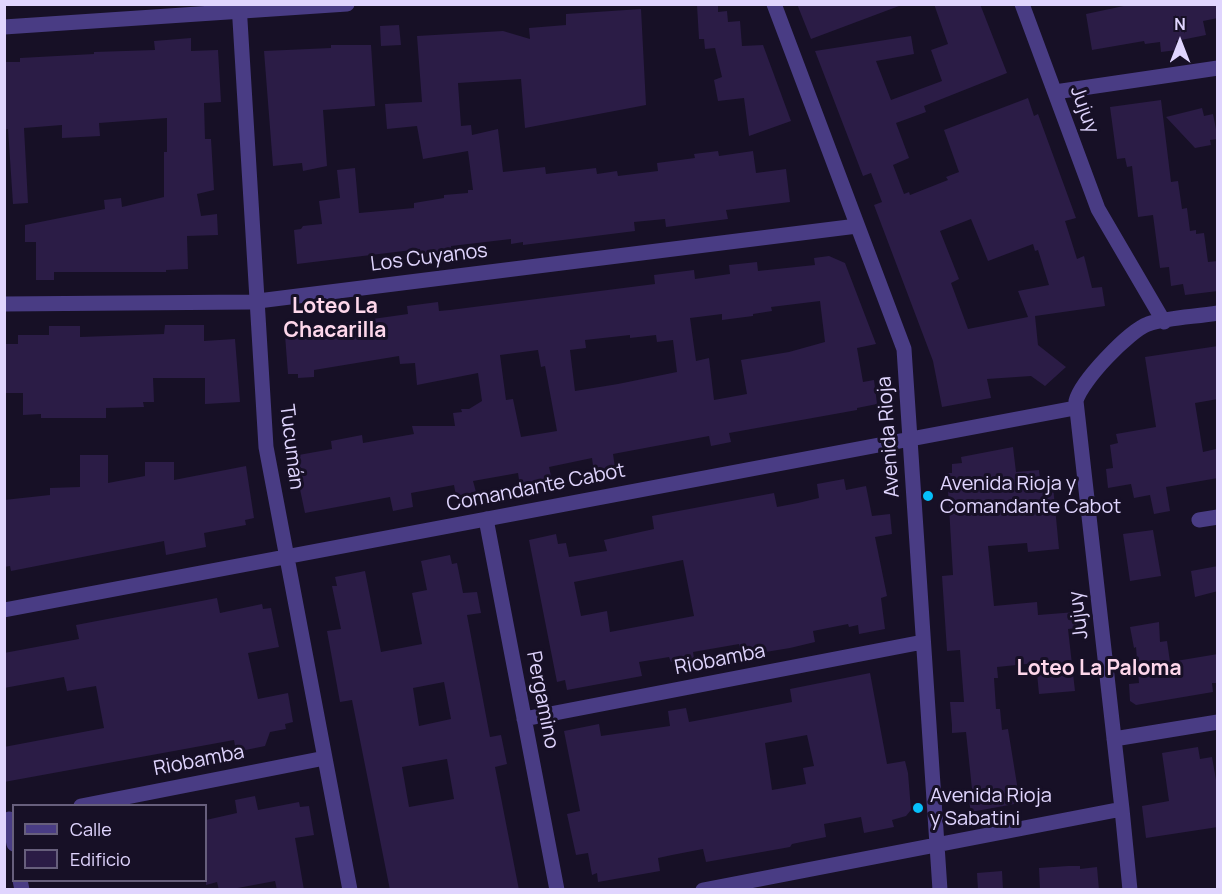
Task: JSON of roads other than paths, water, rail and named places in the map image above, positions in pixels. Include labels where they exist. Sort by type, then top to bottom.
[{"type":"street","points":[[4,27],[240,8],[347,4]]},
{"type":"street","name":"Avenida Rioja","points":[[774,4],[904,349],[940,890]]},
{"type":"street","name":"Jujuy","points":[[1022,4],[1098,209],[1164,322]]},
{"type":"street","name":"Tucumán","points":[[240,8],[266,447],[350,890]]},
{"type":"street","points":[[1055,92],[1218,68]]},
{"type":"street","name":"Los Cuyanos","points":[[4,304],[257,301],[857,225]]},
{"type":"street","points":[[1075,408],[1080,391],[1116,349],[1144,326],[1218,313]]},
{"type":"street","name":"Jujuy","points":[[1075,408],[1130,890]]},
{"type":"street","name":"Comandante Cabot","points":[[4,610],[1075,408]]},
{"type":"street","points":[[1199,520],[1218,517]]},
{"type":"street","name":"Pergamino","points":[[486,519],[557,890]]},
{"type":"street","name":"Riobamba","points":[[524,718],[923,642]]},
{"type":"street","points":[[1114,739],[1218,722]]},
{"type":"street","name":"Riobamba","points":[[91,804],[325,758]]},
{"type":"street","points":[[704,890],[1122,809]]},
{"type":"street","points":[[9,819],[12,834]]},
{"type":"place","name":"Avenida Rioja y Comandante Cabot","points":[[928,496]]},
{"type":"place","name":"Avenida Rioja y Sabatini","points":[[918,808]]},
{"type":"district","name":"Loteo La Chacarilla","points":[[335,319]]},
{"type":"district","name":"Loteo La Paloma","points":[[1099,669]]}]
